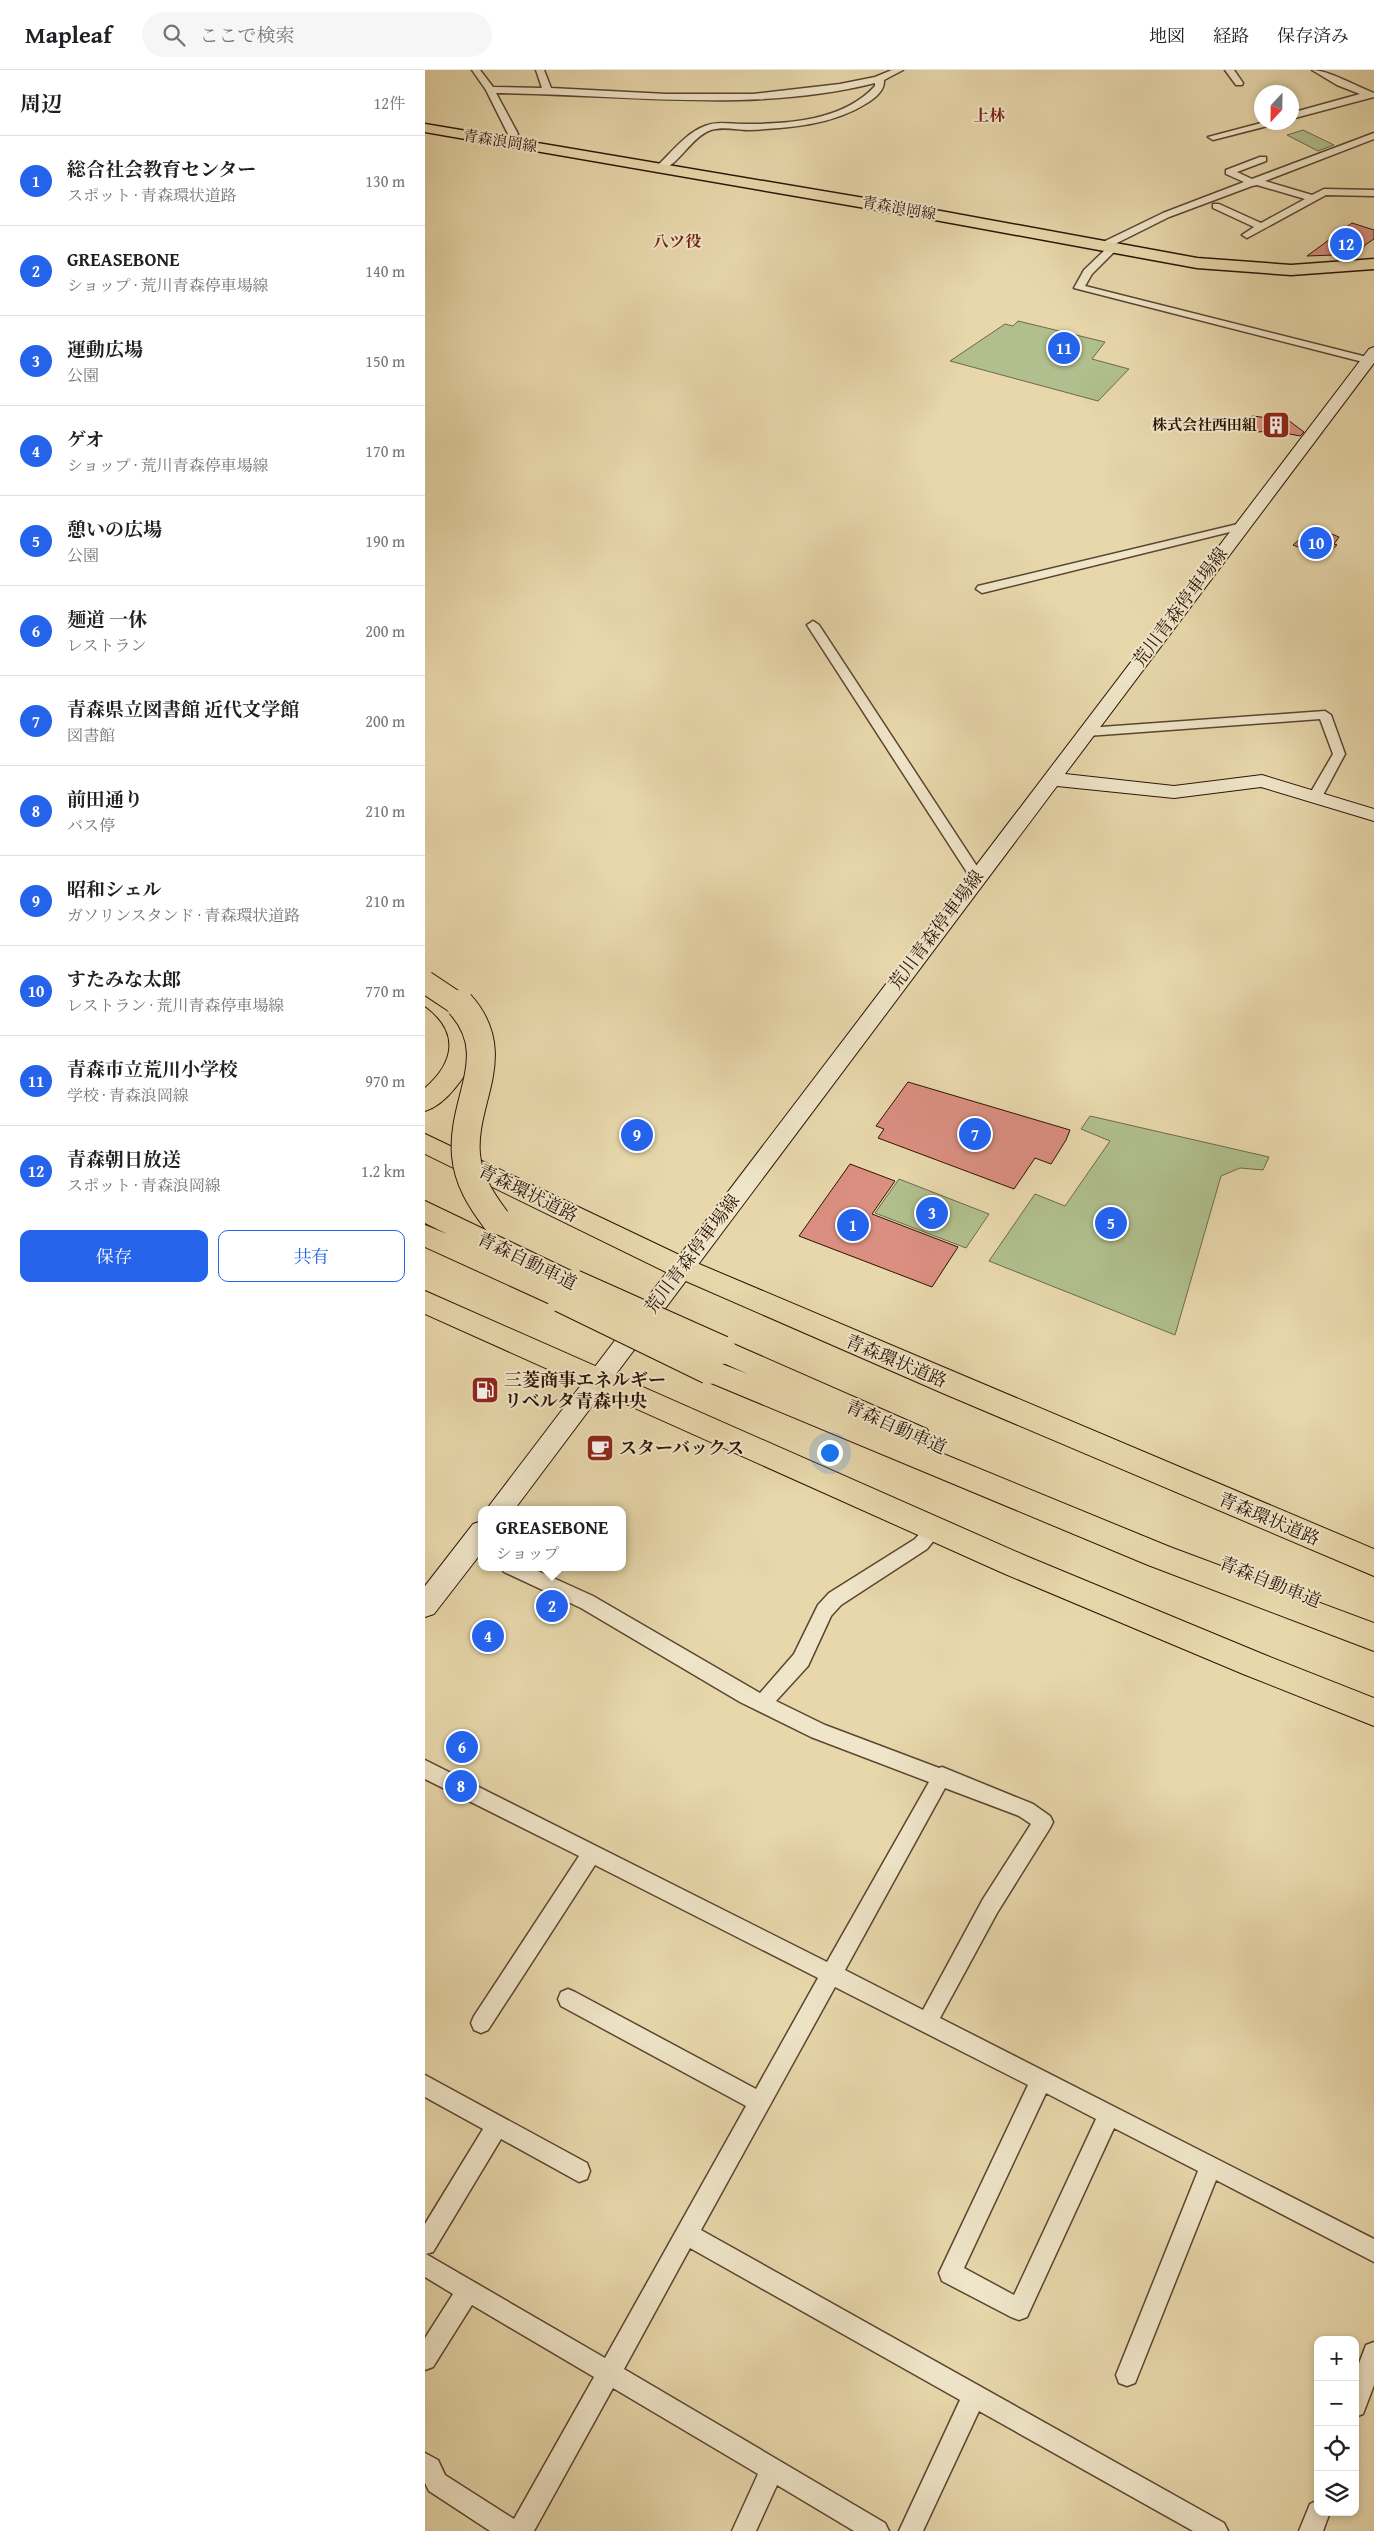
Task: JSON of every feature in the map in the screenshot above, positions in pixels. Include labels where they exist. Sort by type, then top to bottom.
[{"type":"highway","points":[[425,982],[462,1004],[474,1021],[481,1038],[483,1057],[480,1078],[466,1134],[466,1155],[473,1188],[496,1220],[535,1252],[567,1291]]},
{"type":"highway","points":[[425,994],[442,1005],[456,1020],[462,1037],[463,1053],[457,1070],[442,1089],[425,1102]]},
{"type":"highway","name":"青森環状道路","points":[[425,1143],[683,1268],[950,1384],[1374,1563]]},
{"type":"highway","name":"青森自動車道","points":[[425,1211],[567,1291],[707,1360],[1150,1552],[1374,1637]]},
{"type":"highway","name":"青森自動車道","points":[[425,1235],[567,1291],[660,1323],[707,1360],[966,1458],[1374,1626]]},
{"type":"highway","points":[[425,1250],[567,1291]]},
{"type":"highway","points":[[425,1302],[933,1530],[1239,1660],[1374,1712]]},
{"type":"main road","name":"青森浪岡線","points":[[425,128],[926,213],[1197,263],[1291,270],[1374,264]]},
{"type":"main road","name":"荒川青森停車場線","points":[[502,1506],[1371,356]]},
{"type":"main road","points":[[1051,779],[1174,792],[1262,781],[1374,815]]},
{"type":"main road","points":[[425,1606],[477,1547]]},
{"type":"street","points":[[476,70],[490,90],[513,134],[507,142]]},
{"type":"street","points":[[540,70],[547,90]]},
{"type":"street","points":[[490,90],[547,90],[707,98],[770,97],[809,93],[879,79],[899,70]]},
{"type":"street","points":[[1229,70],[1239,83]]},
{"type":"street","points":[[1315,70],[1371,95]]},
{"type":"street","points":[[661,168],[692,139],[708,128],[758,126],[824,119],[867,100],[880,86],[879,79]]},
{"type":"street","points":[[1299,114],[1371,95]]},
{"type":"street","points":[[1213,137],[1254,128]]},
{"type":"street","points":[[1371,356],[1079,288],[1088,272],[1108,247],[1166,215],[1374,136]]},
{"type":"street","points":[[1351,145],[1366,148]]},
{"type":"street","points":[[1263,159],[1229,172],[1254,182],[1313,198]]},
{"type":"street","points":[[1247,235],[1313,198],[1330,191],[1374,193]]},
{"type":"street","points":[[1216,206],[1261,227]]},
{"type":"street","points":[[982,589],[1218,530],[1242,526]]},
{"type":"street","points":[[813,625],[977,877]]},
{"type":"street","points":[[1087,732],[1325,715],[1339,754],[1315,797]]},
{"type":"street","points":[[763,1703],[801,1660],[824,1611],[835,1599],[921,1544],[933,1530]]},
{"type":"street","points":[[519,1571],[587,1602],[763,1703],[818,1731],[942,1776],[1027,1810],[1043,1822],[990,1906],[927,2022]]},
{"type":"street","points":[[425,1769],[1211,2166],[1374,2252]]},
{"type":"street","points":[[521,2531],[688,2235],[942,1776]]},
{"type":"street","points":[[481,2023],[592,1853]]},
{"type":"street","points":[[568,1999],[760,2102]]},
{"type":"street","points":[[1041,2080],[949,2273],[1019,2309],[1109,2115]]},
{"type":"street","points":[[425,2085],[579,2171]]},
{"type":"street","points":[[425,2244],[498,2125]]},
{"type":"street","points":[[1127,2375],[1211,2166]]},
{"type":"street","points":[[688,2235],[1216,2531]]},
{"type":"street","points":[[425,2265],[877,2531]]},
{"type":"street","points":[[425,2359],[468,2290]]},
{"type":"street","points":[[1359,2395],[1374,2353]]},
{"type":"street","points":[[911,2531],[974,2395]]},
{"type":"street","points":[[425,2465],[430,2468],[437,2483],[511,2531]]},
{"type":"street","points":[[744,2531],[772,2470]]},
{"type":"street","points":[[1311,2531],[1317,2516]]},
{"type":"green space","points":[[1303,130],[1334,145],[1318,151],[1287,135]]},
{"type":"green space","points":[[1018,321],[1105,342],[1092,359],[1129,369],[1098,401],[950,361],[1005,324],[1013,326]]},
{"type":"green space","points":[[1090,1116],[1269,1157],[1263,1170],[1240,1168],[1221,1176],[1175,1335],[989,1261],[1035,1194],[1065,1206],[1110,1141],[1081,1129]]},
{"type":"green space","points":[[899,1179],[989,1214],[966,1248],[875,1213]]},
{"type":"building","points":[[1352,223],[1374,230],[1374,239],[1365,245],[1360,254],[1307,256]]},
{"type":"building","name":"株式会社西田組","points":[[1252,416],[1288,420],[1304,432],[1300,436],[1275,431],[1256,432]]},
{"type":"building","points":[[1314,527],[1339,537],[1334,544],[1337,545],[1323,557],[1293,545]]},
{"type":"building","points":[[908,1082],[1070,1130],[1051,1164],[1035,1158],[1014,1189],[878,1138],[884,1129],[876,1126]]},
{"type":"building","points":[[850,1164],[895,1181],[872,1214],[958,1247],[932,1287],[799,1236]]},
{"type":"place","name":"青森朝日放送","points":[[1346,244]]},
{"type":"place","name":"青森市立荒川小学校","points":[[1064,348]]},
{"type":"place","name":"株式会社西田組","points":[[1276,425]]},
{"type":"place","name":"すたみな太郎","points":[[1316,543]]},
{"type":"place","name":"青森県立図書館 近代文学館","points":[[975,1134]]},
{"type":"place","name":"昭和シェル","points":[[637,1135]]},
{"type":"place","name":"運動広場","points":[[932,1213]]},
{"type":"place","name":"憩いの広場","points":[[1111,1223]]},
{"type":"place","name":"総合社会教育センター","points":[[853,1225]]},
{"type":"place","name":"三菱商事エネルギー リベルタ青森中央","points":[[485,1390]]},
{"type":"place","name":"スターバックス","points":[[600,1448]]},
{"type":"place","name":"GREASEBONE","points":[[552,1606]]},
{"type":"place","name":"ゲオ","points":[[488,1636]]},
{"type":"place","name":"麺道 一休","points":[[462,1747]]},
{"type":"place","name":"前田通り","points":[[461,1786]]},
{"type":"district","name":"上林","points":[[989,115]]},
{"type":"district","name":"八ツ役","points":[[677,241]]}]
